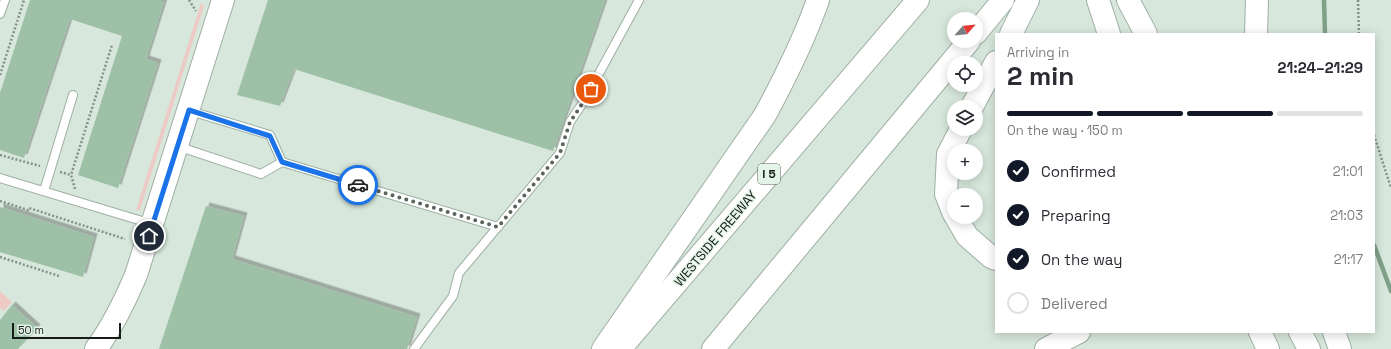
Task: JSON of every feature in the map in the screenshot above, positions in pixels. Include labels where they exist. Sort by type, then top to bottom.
[{"type":"main road","points":[[603,349],[765,115],[796,55],[818,0]]},
{"type":"main road","name":"WESTSIDE FREEWAY","points":[[620,349],[918,0]]},
{"type":"main road","points":[[983,24],[1003,0]]},
{"type":"main road","points":[[1012,33],[1028,0]]},
{"type":"main road","points":[[1098,0],[1109,33]]},
{"type":"main road","points":[[1098,0],[1115,33]]},
{"type":"main road","points":[[1128,0],[1145,33]]},
{"type":"main road","points":[[1256,33],[1257,0]]},
{"type":"main road","points":[[96,349],[104,338],[128,294],[136,275],[178,146],[221,1]]},
{"type":"main road","points":[[714,349],[963,48]]},
{"type":"main road","points":[[976,100],[995,64]]},
{"type":"main road","points":[[947,196],[948,154],[957,136]]},
{"type":"main road","points":[[960,224],[967,236],[995,259]]},
{"type":"main road","points":[[1046,349],[1077,333]]},
{"type":"main road","points":[[1260,333],[1268,349]]},
{"type":"main road","points":[[1301,333],[1309,349]]},
{"type":"main road","points":[[1334,333],[1340,349]]},
{"type":"lane","points":[[0,14],[5,0]]},
{"type":"lane","points":[[414,349],[453,296],[459,273],[560,153],[570,122],[584,101],[639,0]]},
{"type":"lane","points":[[44,191],[73,95]]},
{"type":"lane","points":[[189,110],[270,136],[282,162]]},
{"type":"lane","points":[[178,146],[261,174],[282,162],[498,227]]},
{"type":"lane","points":[[0,178],[153,224]]},
{"type":"path","points":[[0,75],[24,0]]},
{"type":"path","points":[[189,0],[196,11]]},
{"type":"path","points":[[1358,0],[1359,33]]},
{"type":"path","points":[[76,190],[71,175],[112,44]]},
{"type":"path","points":[[1375,138],[1391,188]]},
{"type":"path","points":[[0,155],[71,175]]},
{"type":"path","points":[[0,201],[28,210],[29,208],[125,239]]},
{"type":"path","points":[[0,257],[59,276]]},
{"type":"shaded area","points":[[201,3],[204,6],[140,210],[136,210]]},
{"type":"shaded area","points":[[0,291],[12,302],[4,311],[0,308]]},
{"type":"building","points":[[30,0],[157,0],[164,2],[146,59],[158,63],[118,188],[78,175],[122,36],[70,19],[24,158],[0,150],[0,93]]},
{"type":"building","points":[[268,0],[605,0],[553,151],[294,69],[280,106],[237,95]]},
{"type":"building","points":[[206,206],[244,216],[232,259],[417,317],[407,349],[159,349]]},
{"type":"building","points":[[0,207],[94,237],[83,277],[0,252]]},
{"type":"building","points":[[12,305],[37,328],[18,349],[0,349],[0,320]]},
{"type":"waterway","points":[[1324,0],[1325,33]]},
{"type":"waterway","points":[[1375,248],[1391,291]]},
{"type":"way so far","points":[[358,185],[498,227],[560,153],[570,122],[591,89]]},
{"type":"route","points":[[149,236],[189,110],[270,136],[282,162],[358,185]]}]
